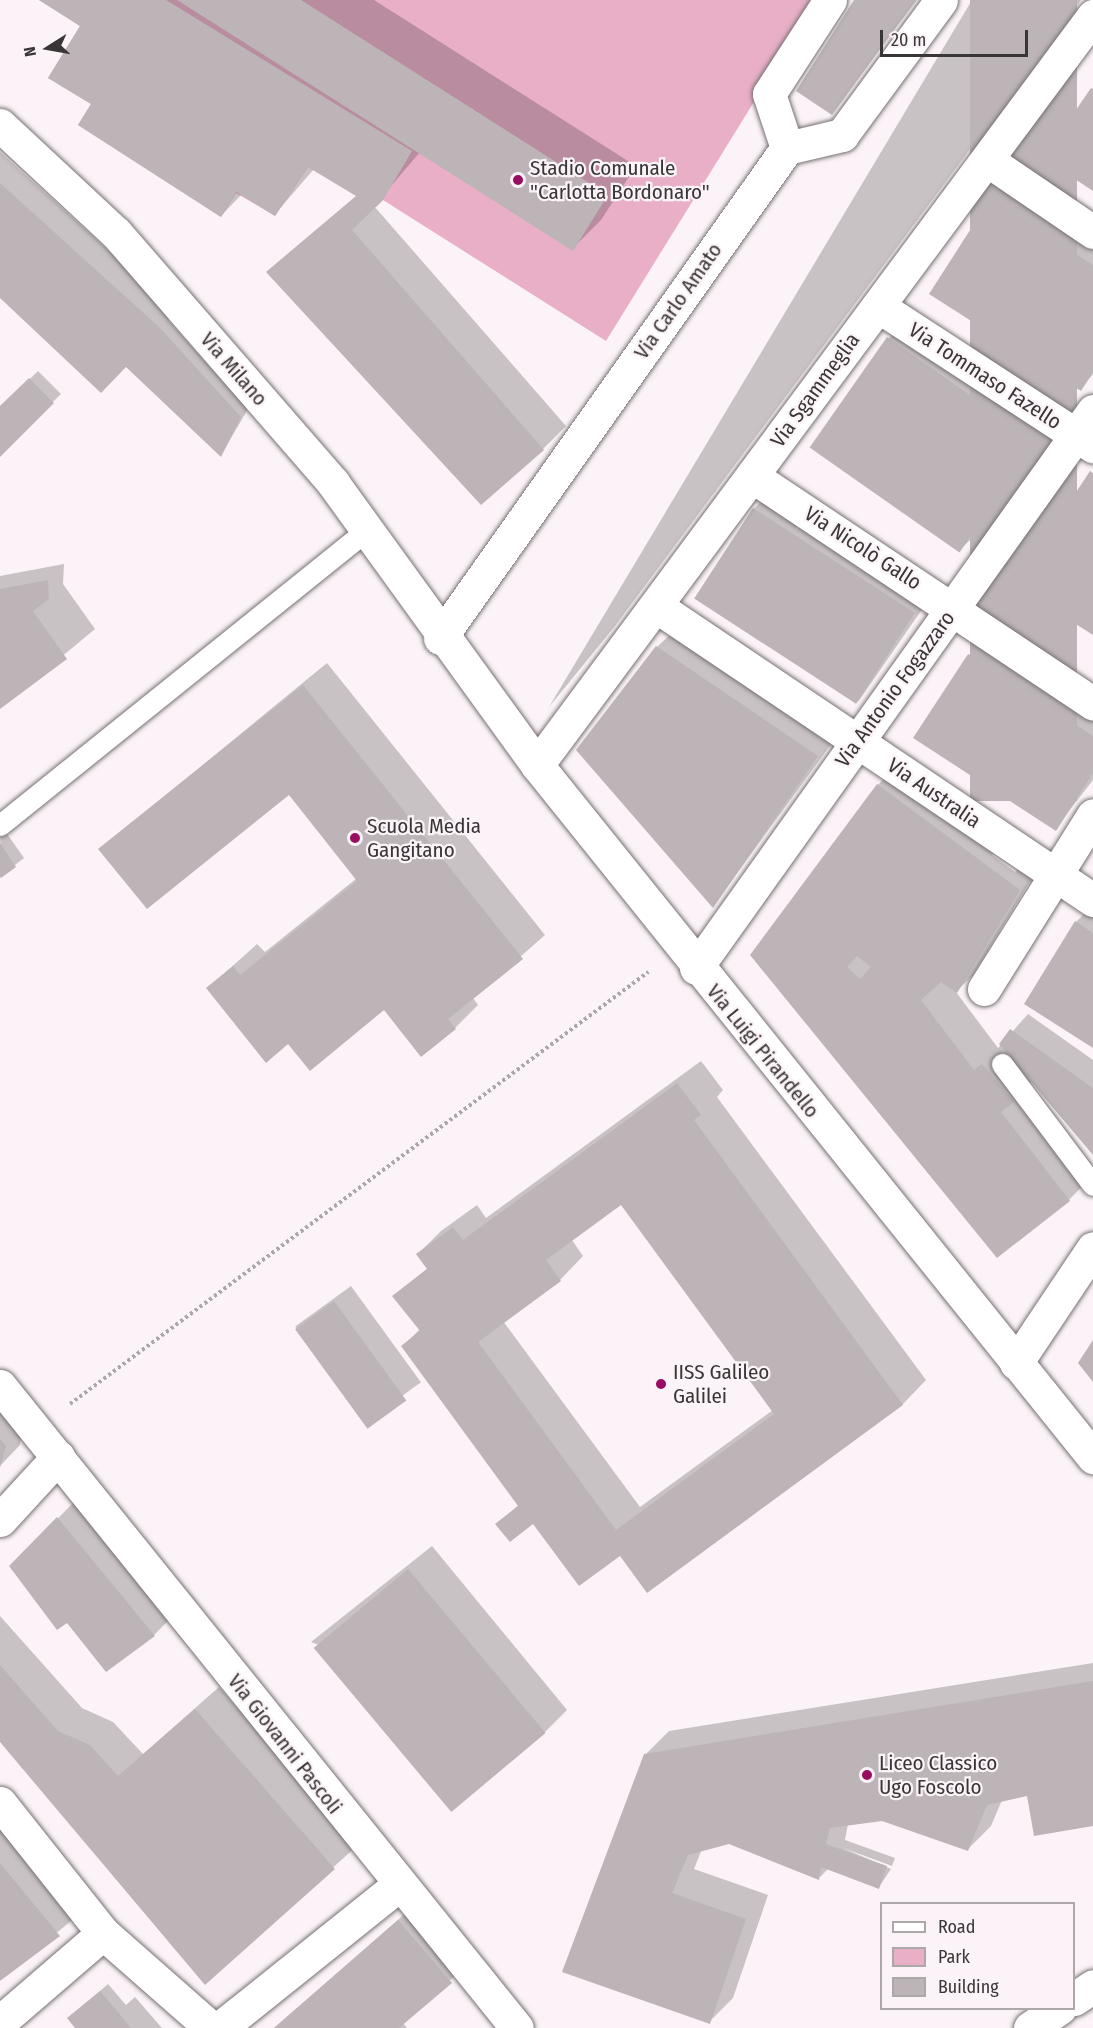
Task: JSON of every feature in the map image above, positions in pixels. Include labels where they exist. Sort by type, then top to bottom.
[{"type":"street","points":[[830,0],[769,94],[787,148],[842,135],[941,0]]},
{"type":"street","name":"Via Sgammeglia","points":[[537,765],[987,160],[1088,35]]},
{"type":"street","name":"Via Milano","points":[[0,125],[116,233],[333,483],[364,532],[440,638]]},
{"type":"street","name":"Via Carlo Amato","points":[[440,638],[787,148]]},
{"type":"street","points":[[987,160],[1093,232]]},
{"type":"street","name":"Via Tommaso Fazello","points":[[878,306],[1087,430]]},
{"type":"street","name":"Via Antonio Fogazzaro","points":[[688,958],[857,742],[953,607],[1087,430]]},
{"type":"street","name":"Via Nicolò Gallo","points":[[752,476],[953,607],[1093,703]]},
{"type":"street","name":"Via Australia","points":[[656,606],[1093,900]]},
{"type":"street","name":"Via Luigi Pirandello","points":[[440,638],[688,958],[1093,1457]]},
{"type":"street","points":[[984,989],[1093,815]]},
{"type":"street","points":[[1016,1364],[1093,1248]]},
{"type":"street","name":"Via Giovanni Pascoli","points":[[0,1386],[398,1886],[517,2028]]},
{"type":"street","points":[[0,1520],[58,1457]]},
{"type":"street","points":[[0,1803],[104,1933],[211,2028]]},
{"type":"street","points":[[220,2028],[398,1886]]},
{"type":"street","points":[[0,2022],[104,1933]]},
{"type":"street","points":[[1075,1998],[1093,1986]]},
{"type":"street","points":[[1030,2028],[1057,2010]]},
{"type":"lane","points":[[0,825],[364,532]]},
{"type":"lane","points":[[1002,1064],[1093,1185]]},
{"type":"path","points":[[36,1430],[688,958]]},
{"type":"green space","name":"Stadio Comunale \"Carlotta Bordonaro\"","points":[[39,0],[817,0],[606,341],[383,200],[376,207],[308,167],[275,216],[236,193],[221,217],[78,125],[91,104],[48,78],[80,26]]},
{"type":"building","points":[[39,0],[166,0],[412,151],[383,200],[352,230],[544,450],[481,505],[266,272],[356,196],[308,167],[275,216],[236,192],[221,217],[78,125],[91,104],[48,78],[80,26]]},
{"type":"building","points":[[177,0],[301,0],[608,195],[573,251]]},
{"type":"building","points":[[854,0],[916,0],[832,115],[796,91]]},
{"type":"building","points":[[970,0],[1077,0],[1077,801],[970,801]]},
{"type":"building","points":[[1091,88],[1093,89],[1093,191],[1043,158]]},
{"type":"building","points":[[0,183],[160,328],[241,417],[221,457],[126,367],[101,393],[0,298]]},
{"type":"building","points":[[990,199],[1093,265],[1093,372],[1081,391],[929,294]]},
{"type":"building","points":[[887,337],[1037,442],[959,553],[810,448]]},
{"type":"building","points":[[29,378],[54,403],[0,457],[0,406]]},
{"type":"building","points":[[1090,471],[1093,473],[1093,635],[1015,585]]},
{"type":"building","points":[[753,508],[915,613],[856,704],[694,599]]},
{"type":"building","points":[[48,580],[49,599],[33,611],[67,659],[0,709],[0,589]]},
{"type":"building","points":[[656,646],[818,756],[713,908],[576,750]]},
{"type":"building","points":[[968,654],[1093,736],[1093,773],[1056,831],[913,738]]},
{"type":"building","points":[[303,685],[523,959],[448,1019],[456,1029],[421,1057],[384,1010],[310,1071],[288,1044],[266,1063],[206,988],[233,966],[240,975],[357,881],[289,795],[147,909],[98,849]]},
{"type":"building","points":[[877,784],[1020,890],[957,993],[941,982],[921,1000],[974,1070],[982,1064],[1014,1102],[1001,1112],[1070,1201],[997,1258],[750,955]],"holes":[[[857,956],[871,967],[860,979],[847,967]]]},
{"type":"building","points":[[0,843],[16,867],[1,878],[0,877]]},
{"type":"building","points":[[1075,921],[1093,933],[1093,1048],[1024,1004]]},
{"type":"building","points":[[1010,1029],[1093,1088],[1093,1155],[999,1044]]},
{"type":"building","points":[[677,1083],[701,1115],[694,1120],[903,1405],[647,1593],[620,1556],[579,1586],[533,1524],[510,1542],[495,1524],[518,1506],[401,1346],[420,1331],[392,1296],[427,1269],[416,1254],[453,1227],[463,1240]],"holes":[[[621,1205],[774,1414],[616,1530],[478,1342],[561,1281],[546,1260]]]},
{"type":"building","points":[[334,1301],[406,1401],[367,1429],[295,1329]]},
{"type":"building","points":[[1093,1340],[1093,1382],[1078,1363]]},
{"type":"building","points":[[0,1439],[6,1446],[0,1467]]},
{"type":"building","points":[[57,1517],[155,1636],[106,1672],[67,1623],[57,1630],[9,1566]]},
{"type":"building","points":[[408,1569],[546,1733],[451,1812],[314,1648]]},
{"type":"building","points":[[0,1665],[58,1731],[90,1745],[118,1776],[195,1709],[335,1869],[205,1985],[0,1742]]},
{"type":"building","points":[[1093,1681],[1093,1826],[1034,1836],[1027,1796],[987,1805],[968,1851],[882,1821],[830,1828],[826,1844],[887,1866],[879,1889],[821,1867],[819,1880],[729,1844],[688,1855],[672,1893],[746,1919],[710,2024],[562,1972],[644,1754]]},
{"type":"building","points":[[0,1863],[60,1936],[0,1981]]},
{"type":"building","points":[[398,1920],[452,1983],[399,2028],[274,2028]]},
{"type":"building","points":[[100,1991],[131,2028],[75,2028],[67,2018]]},
{"type":"place","name":"Stadio Comunale \"Carlotta Bordonaro\"","points":[[518,180]]},
{"type":"place","name":"Scuola Media Gangitano","points":[[355,838]]},
{"type":"place","name":"IISS Galileo Galilei","points":[[661,1384]]},
{"type":"place","name":"Liceo Classico Ugo Foscolo","points":[[867,1775]]}]
